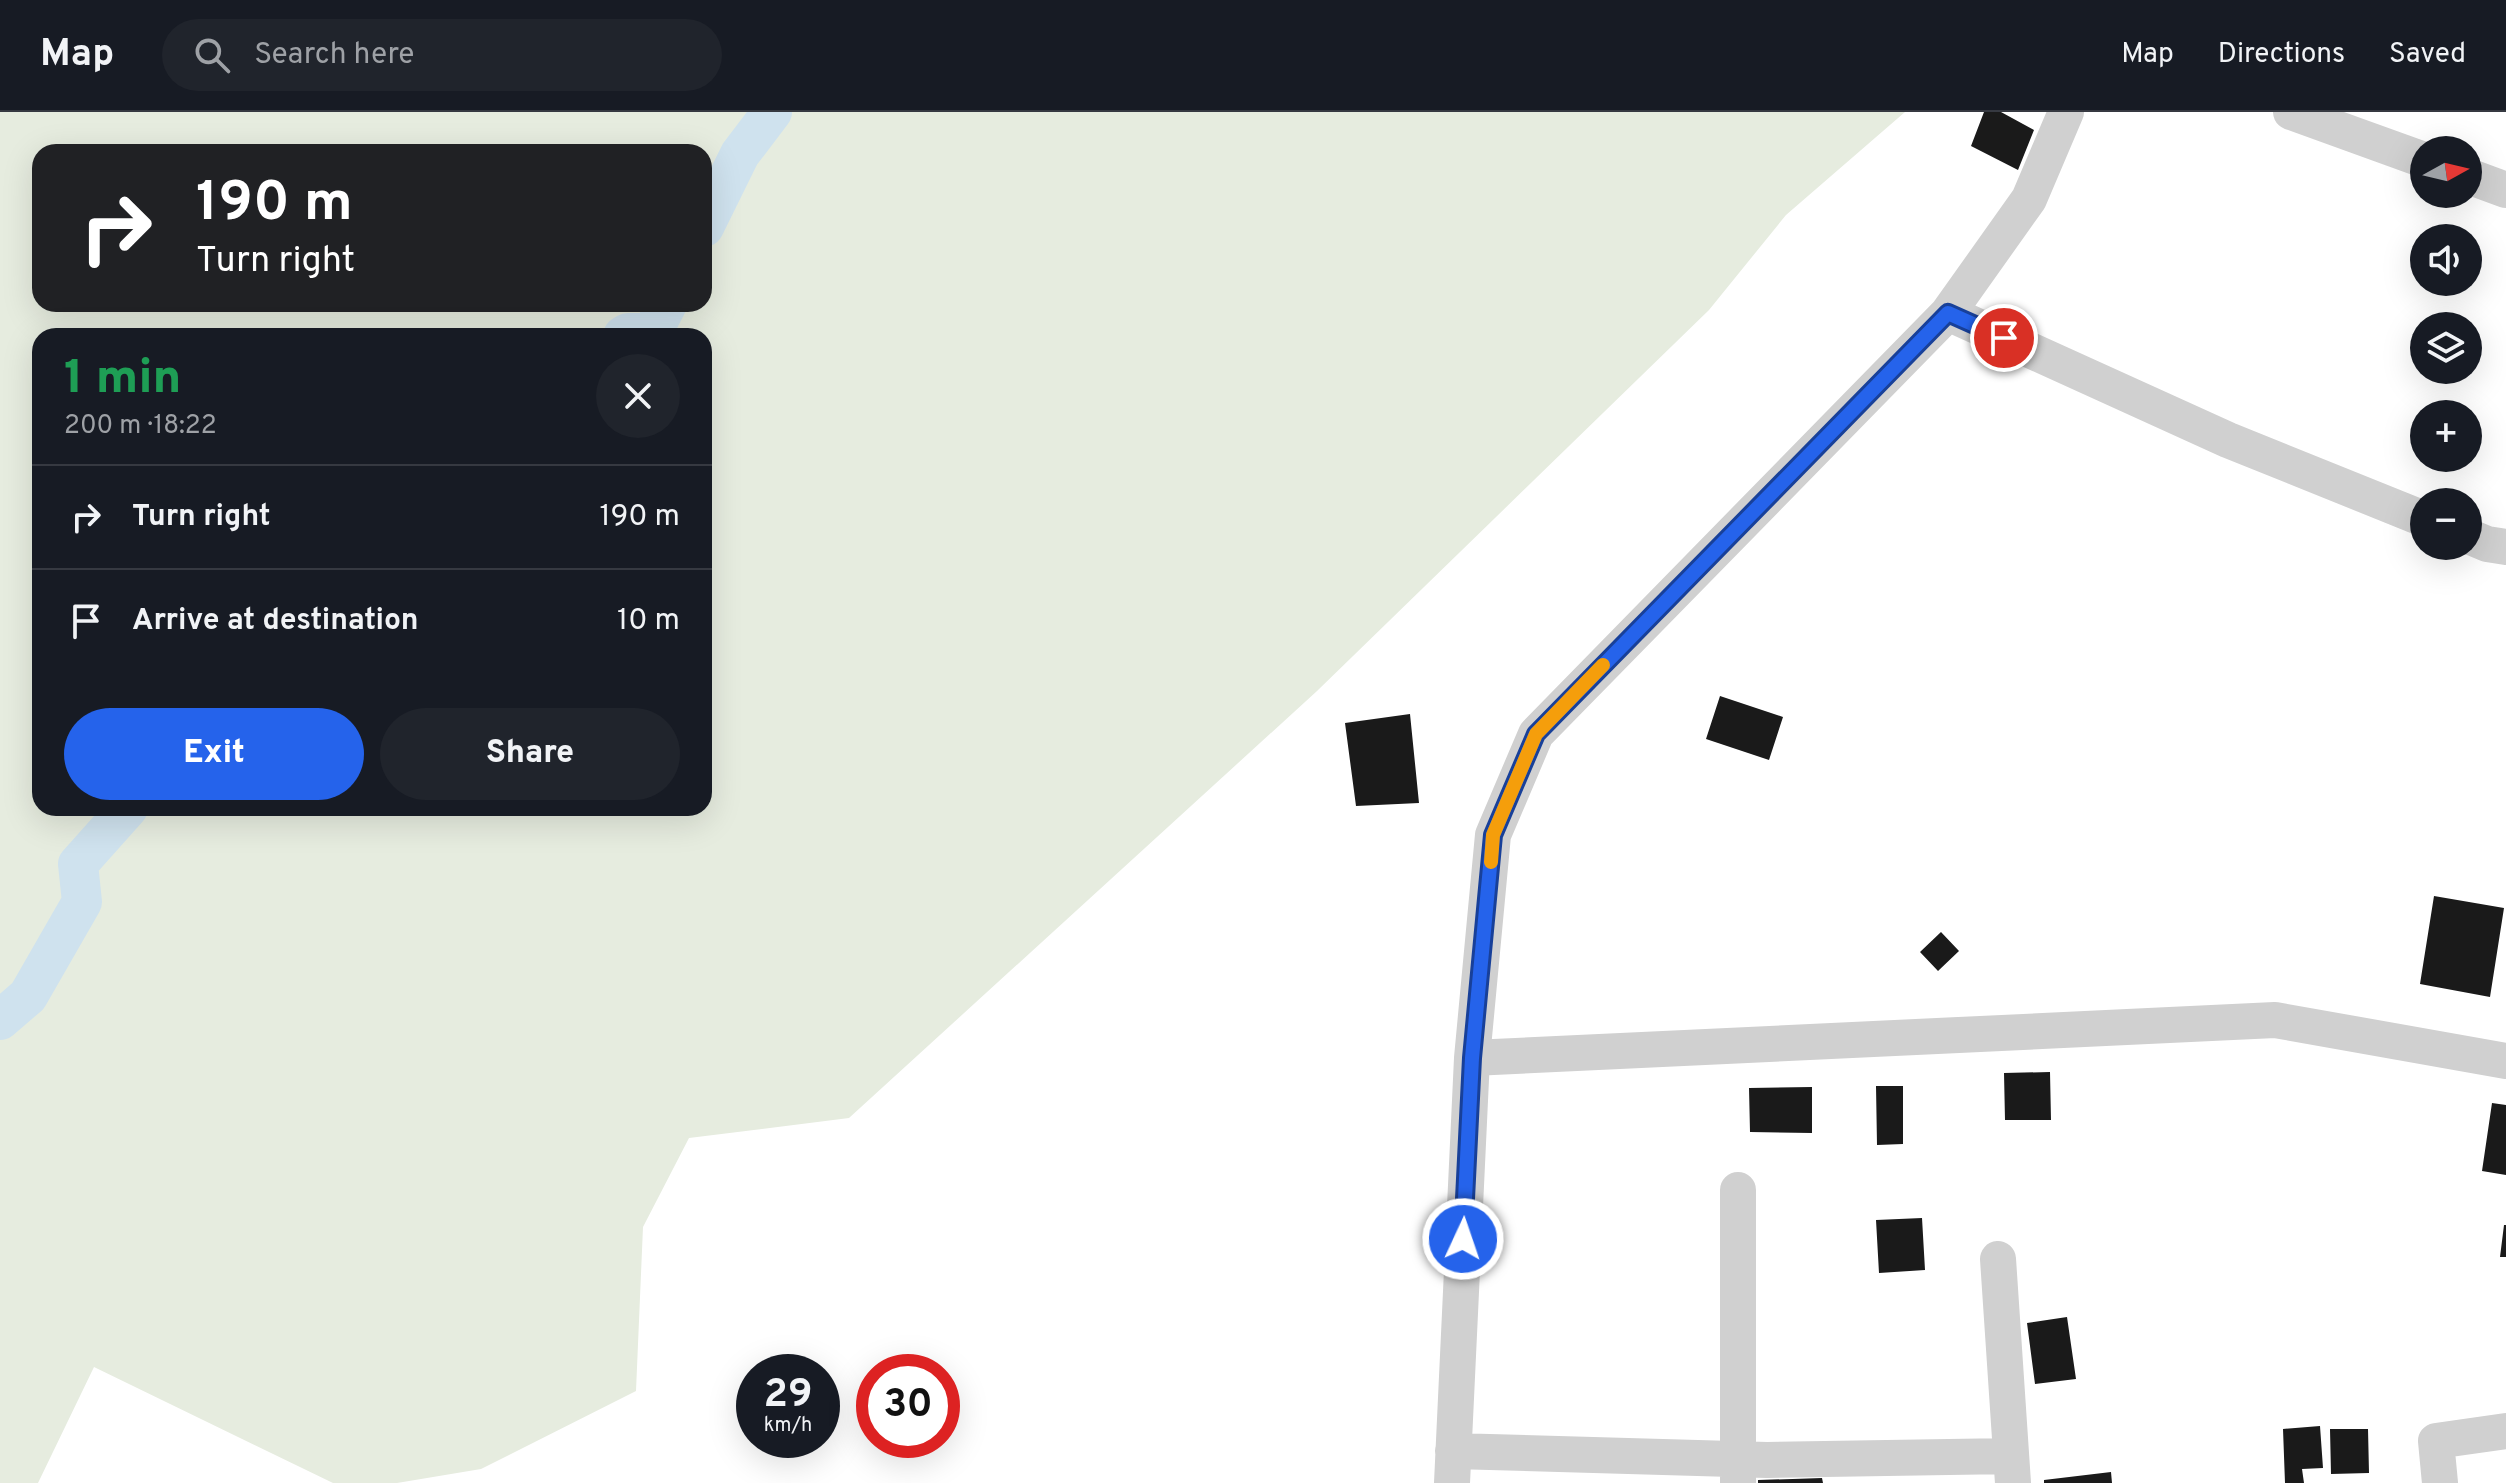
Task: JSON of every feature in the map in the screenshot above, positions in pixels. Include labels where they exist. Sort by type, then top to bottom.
[{"type":"street","points":[[1998,1259],[2012,1469],[1738,1471],[1452,1467],[1472,1058],[1493,835],[1536,734],[1948,313],[2029,199],[2066,112]]},
{"type":"street","points":[[2291,112],[2410,155]]},
{"type":"street","points":[[2482,181],[2506,190]]},
{"type":"street","points":[[1948,313],[2228,440],[2410,513]]},
{"type":"street","points":[[2482,542],[2506,547]]},
{"type":"street","points":[[1472,1058],[2275,1020],[2506,1061]]},
{"type":"street","points":[[1738,1190],[1738,1471]]},
{"type":"street","points":[[2440,1483],[2436,1441],[2506,1431]]},
{"type":"shaded area","points":[[0,112],[1905,112],[1786,215],[1709,310],[1317,691],[849,1118],[689,1138],[643,1227],[636,1391],[481,1469],[397,1483],[333,1483],[94,1367],[38,1483],[0,1483]]},
{"type":"building","points":[[1984,112],[2001,112],[2034,130],[2018,170],[1971,146]]},
{"type":"building","points":[[1720,696],[1783,717],[1769,760],[1706,739]]},
{"type":"building","points":[[1410,714],[1419,803],[1356,806],[1345,723]]},
{"type":"building","points":[[2434,896],[2504,908],[2490,997],[2420,984]]},
{"type":"building","points":[[1941,932],[1959,951],[1938,971],[1920,952]]},
{"type":"building","points":[[2050,1072],[2051,1120],[2005,1120],[2004,1073]]},
{"type":"building","points":[[1876,1086],[1903,1086],[1903,1144],[1877,1145]]},
{"type":"building","points":[[1812,1087],[1812,1133],[1750,1132],[1749,1088]]},
{"type":"building","points":[[2492,1103],[2506,1105],[2506,1175],[2482,1171]]},
{"type":"building","points":[[1922,1218],[1925,1270],[1879,1273],[1876,1220]]},
{"type":"building","points":[[2504,1225],[2506,1257],[2500,1257]]},
{"type":"building","points":[[2067,1317],[2076,1379],[2035,1384],[2027,1323]]},
{"type":"building","points":[[2320,1426],[2323,1468],[2302,1469],[2304,1483],[2285,1483],[2283,1429]]},
{"type":"building","points":[[2330,1429],[2368,1429],[2369,1473],[2331,1474]]},
{"type":"building","points":[[2111,1472],[2112,1483],[2044,1483],[2044,1480]]},
{"type":"building","points":[[1822,1478],[1823,1483],[1758,1483],[1758,1480]]},
{"type":"waterway","points":[[712,211],[740,154],[772,112]]},
{"type":"waterway","points":[[655,328],[663,312]]},
{"type":"waterway","points":[[0,1020],[28,996],[82,902],[78,864],[121,816]]},
{"type":"slow traffic","points":[[1491,862],[1493,835],[1536,734],[1603,665]]},
{"type":"route","points":[[1463,1239],[1472,1058],[1493,835],[1536,734],[1948,313],[2004,338]]}]
